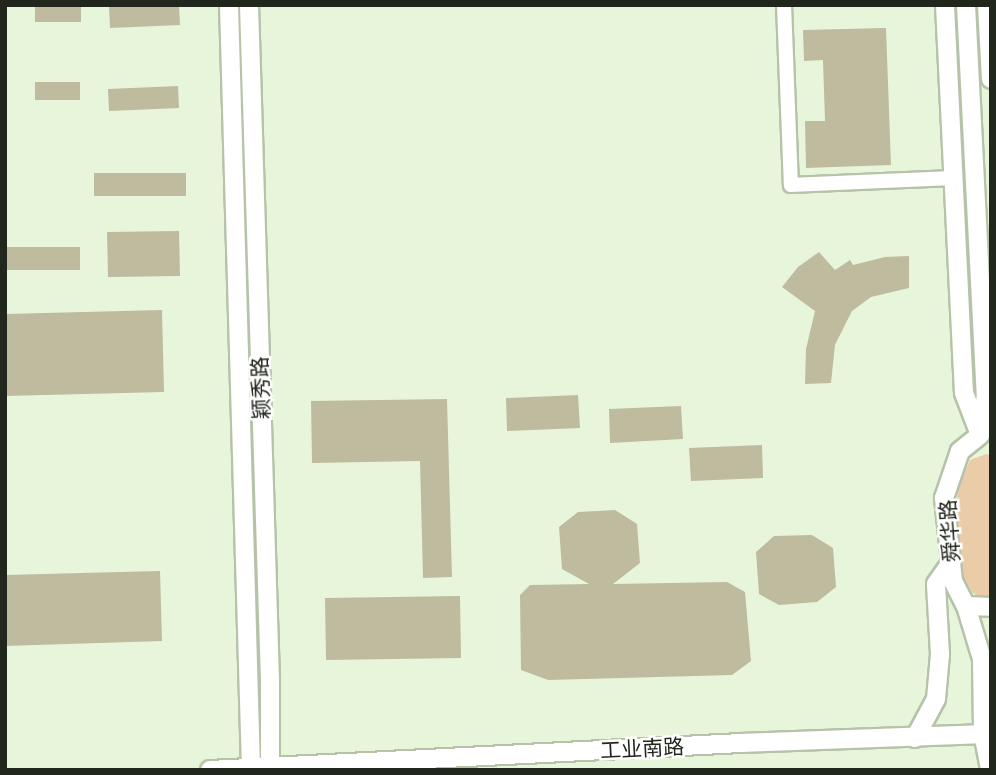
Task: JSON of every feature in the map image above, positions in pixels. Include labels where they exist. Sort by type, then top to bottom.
[{"type":"main road","name":"颖秀路","points":[[229,5],[251,769]]},
{"type":"main road","name":"颖秀路","points":[[249,5],[270,769]]},
{"type":"main road","points":[[945,5],[964,393],[985,434]]},
{"type":"main road","points":[[966,5],[986,395],[985,434]]},
{"type":"main road","points":[[987,5],[991,79]]},
{"type":"main road","name":"舜华路","points":[[985,434],[960,451],[949,477],[944,499],[953,581],[966,606],[982,659],[990,770]]},
{"type":"main road","points":[[915,738],[936,699],[940,654],[936,584],[950,564]]},
{"type":"main road","points":[[966,606],[991,607]]},
{"type":"main road","name":"工业南路","points":[[210,770],[987,733]]},
{"type":"lane","points":[[784,5],[791,185],[952,178]]},
{"type":"shaded area","points":[[986,454],[991,455],[991,601],[972,592],[959,569],[955,525],[958,488],[970,460]]},
{"type":"building","points":[[35,5],[81,5],[81,22],[35,22]]},
{"type":"building","points":[[179,5],[180,25],[110,28],[109,6]]},
{"type":"building","points":[[886,28],[891,165],[806,168],[805,121],[825,121],[823,60],[804,61],[803,30]]},
{"type":"building","points":[[35,82],[80,82],[80,100],[35,100]]},
{"type":"building","points":[[178,86],[179,108],[109,111],[108,89]]},
{"type":"building","points":[[94,173],[186,173],[186,196],[94,196]]},
{"type":"building","points":[[179,231],[180,276],[108,277],[107,232]]},
{"type":"building","points":[[5,247],[80,247],[80,270],[5,270]]},
{"type":"building","points":[[819,252],[835,270],[850,260],[853,265],[885,257],[909,256],[909,288],[871,297],[852,311],[835,345],[831,383],[805,384],[806,349],[815,311],[782,287],[798,267]]},
{"type":"building","points":[[162,310],[164,392],[5,396],[5,314]]},
{"type":"building","points":[[578,395],[580,428],[507,431],[506,398]]},
{"type":"building","points":[[447,399],[452,577],[423,578],[420,461],[312,463],[311,401]]},
{"type":"building","points":[[681,406],[683,439],[610,443],[609,409]]},
{"type":"building","points":[[762,445],[763,478],[691,481],[689,448]]},
{"type":"building","points":[[615,510],[637,524],[640,563],[613,584],[727,582],[745,592],[751,661],[732,675],[548,680],[521,670],[520,595],[530,585],[589,584],[562,569],[559,527],[578,512]]},
{"type":"building","points":[[812,535],[833,548],[836,587],[817,602],[779,605],[759,594],[756,552],[774,536]]},
{"type":"building","points":[[160,571],[162,641],[5,646],[5,575]]},
{"type":"building","points":[[460,596],[461,658],[326,660],[325,598]]}]
